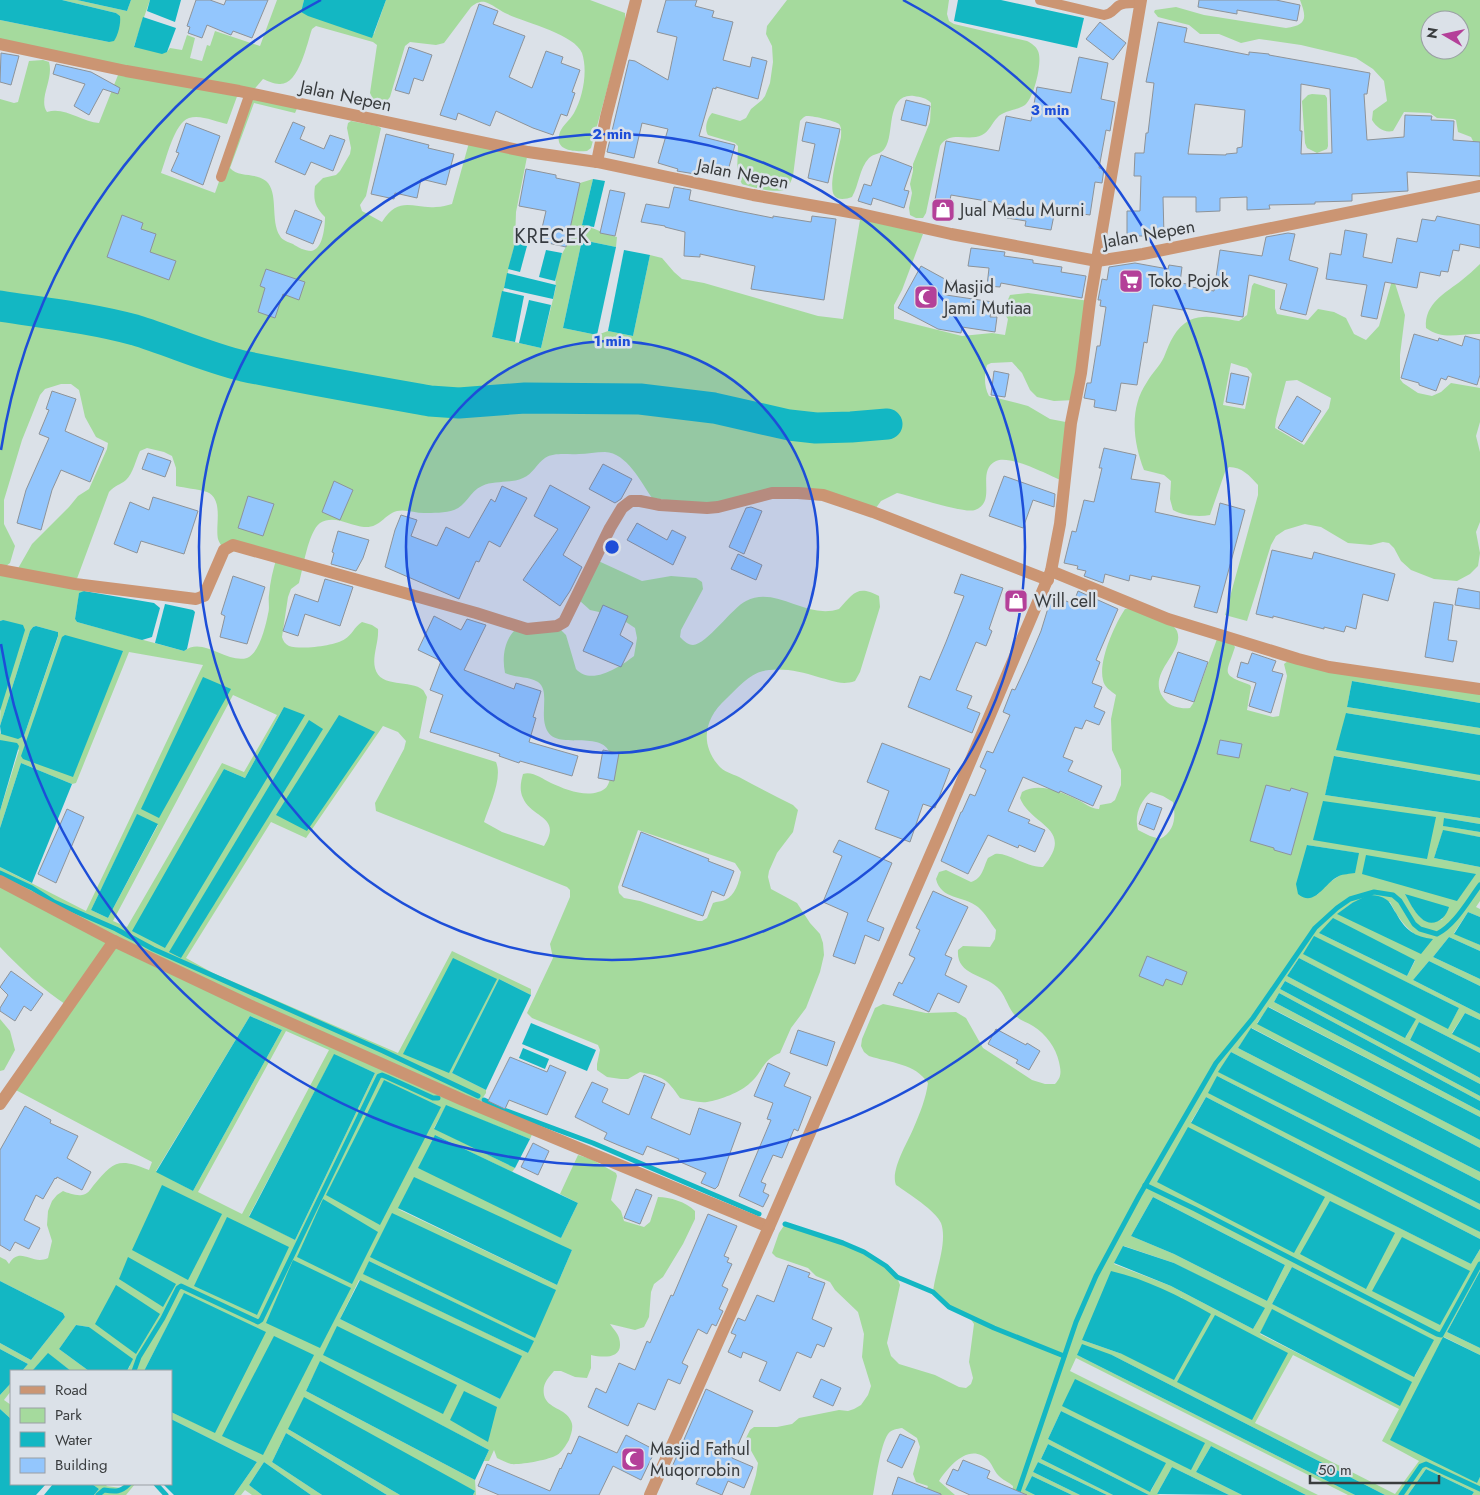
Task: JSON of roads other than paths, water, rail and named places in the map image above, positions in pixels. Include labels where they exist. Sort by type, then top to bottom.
[{"type":"street","points":[[597,162],[606,117],[636,0]]},
{"type":"street","points":[[650,1495],[769,1227],[1050,576],[1060,524],[1071,423],[1081,373],[1090,301],[1140,2]]},
{"type":"street","name":"Jalan Nepen","points":[[0,44],[126,71],[250,93],[520,150],[597,162],[753,195],[861,214],[951,234],[1097,261],[1143,254],[1480,186]]},
{"type":"street","points":[[0,570],[75,584],[196,599],[204,596],[224,550],[234,545],[467,610],[527,629],[545,628],[564,622],[610,528],[622,508],[631,501],[707,508],[772,494],[798,493],[823,495],[1168,619],[1298,659],[1335,668],[1480,689]]},
{"type":"street","points":[[0,881],[114,941],[249,1005],[462,1100],[769,1227]]},
{"type":"street","points":[[0,1104],[114,941]]},
{"type":"lane","points":[[1040,0],[1104,15],[1109,14],[1122,4],[1140,2]]},
{"type":"lane","points":[[221,177],[250,93]]},
{"type":"water","points":[[0,0],[62,0],[116,13],[120,16],[119,29],[114,41],[109,42],[0,20]]},
{"type":"water","points":[[77,0],[131,0],[127,11]]},
{"type":"water","points":[[150,0],[181,0],[175,22],[147,11]]},
{"type":"water","points":[[304,0],[386,0],[372,38],[308,16],[301,12]]},
{"type":"water","points":[[958,0],[1001,0],[1084,18],[1077,48],[954,21]]},
{"type":"water","points":[[143,17],[176,28],[167,52],[162,54],[134,47]]},
{"type":"water","points":[[593,179],[605,181],[594,227],[582,225]]},
{"type":"water","points":[[582,240],[616,247],[597,335],[563,328]]},
{"type":"water","points":[[515,243],[527,246],[520,272],[508,269]]},
{"type":"water","points":[[546,250],[562,253],[555,281],[539,277]]},
{"type":"water","points":[[624,250],[650,255],[633,336],[608,331]]},
{"type":"water","points":[[507,273],[556,285],[553,299],[504,288]]},
{"type":"water","points":[[502,291],[524,296],[515,342],[492,337]]},
{"type":"water","points":[[529,300],[551,305],[541,348],[519,343]]},
{"type":"water","points":[[84,591],[154,603],[160,608],[152,637],[142,640],[77,622],[75,619],[79,593]]},
{"type":"water","points":[[165,604],[195,612],[187,649],[184,651],[155,643]]},
{"type":"water","points":[[0,621],[23,625],[25,630],[0,711]]},
{"type":"water","points":[[36,626],[58,632],[58,636],[24,736],[18,739],[1,734],[0,726],[30,631]]},
{"type":"water","points":[[65,635],[123,651],[73,777],[23,759],[21,756],[62,637]]},
{"type":"water","points":[[203,677],[231,689],[159,818],[141,809]]},
{"type":"water","points":[[1352,681],[1480,703],[1480,728],[1347,707]]},
{"type":"water","points":[[284,707],[305,715],[165,948],[132,931],[224,769],[245,778]]},
{"type":"water","points":[[1346,713],[1480,735],[1480,775],[1336,750]]},
{"type":"water","points":[[339,715],[375,732],[307,831],[276,815]]},
{"type":"water","points":[[309,720],[323,729],[181,958],[169,952]]},
{"type":"water","points":[[0,740],[17,743],[19,746],[0,811]]},
{"type":"water","points":[[1334,756],[1480,781],[1480,818],[1325,795]]},
{"type":"water","points":[[21,763],[72,784],[32,883],[0,867],[0,828]]},
{"type":"water","points":[[1323,801],[1436,817],[1427,859],[1313,840]]},
{"type":"water","points":[[137,814],[158,824],[108,918],[91,910]]},
{"type":"water","points":[[1444,818],[1480,824],[1480,832],[1443,826]]},
{"type":"water","points":[[1443,830],[1480,837],[1480,867],[1434,858]]},
{"type":"water","points":[[1307,845],[1359,853],[1355,873],[1339,876],[1319,893],[1309,898],[1304,898],[1298,894],[1296,884]]},
{"type":"water","points":[[1366,855],[1476,874],[1457,901],[1362,874]]},
{"type":"water","points":[[1405,894],[1449,907],[1442,919],[1430,923],[1418,916]]},
{"type":"water","points":[[1368,895],[1378,896],[1390,903],[1399,919],[1411,932],[1433,939],[1421,954],[1337,914],[1352,903]]},
{"type":"water","points":[[1468,912],[1480,917],[1480,945],[1454,934]]},
{"type":"water","points":[[1333,918],[1415,960],[1407,976],[1319,933]]},
{"type":"water","points":[[1314,936],[1459,1008],[1448,1029],[1303,954]]},
{"type":"water","points":[[1449,937],[1480,951],[1480,979],[1433,957]]},
{"type":"water","points":[[453,958],[497,979],[449,1073],[403,1054]]},
{"type":"water","points":[[1299,958],[1416,1019],[1405,1038],[1287,976]]},
{"type":"water","points":[[1429,961],[1480,986],[1480,1014],[1413,980]]},
{"type":"water","points":[[499,979],[531,995],[486,1090],[452,1073]]},
{"type":"water","points":[[1285,981],[1480,1084],[1480,1096],[1280,989]]},
{"type":"water","points":[[1279,993],[1480,1101],[1480,1111],[1274,1002]]},
{"type":"water","points":[[1268,1007],[1480,1117],[1480,1140],[1257,1024]]},
{"type":"water","points":[[1465,1013],[1480,1020],[1480,1048],[1452,1034]]},
{"type":"water","points":[[250,1016],[282,1030],[193,1191],[156,1172]]},
{"type":"water","points":[[1419,1022],[1480,1053],[1480,1078],[1410,1040]]},
{"type":"water","points":[[531,1023],[596,1050],[587,1071],[522,1044]]},
{"type":"water","points":[[1251,1028],[1480,1148],[1480,1172],[1238,1048]]},
{"type":"water","points":[[523,1048],[549,1059],[545,1069],[519,1058]]},
{"type":"water","points":[[1231,1052],[1480,1181],[1480,1204],[1218,1072]]},
{"type":"water","points":[[334,1054],[375,1073],[295,1240],[249,1217]]},
{"type":"water","points":[[1217,1076],[1480,1210],[1480,1232],[1208,1093]]},
{"type":"water","points":[[384,1080],[441,1107],[380,1225],[326,1195]]},
{"type":"water","points":[[1206,1097],[1480,1239],[1480,1249],[1471,1264],[1191,1123]]},
{"type":"water","points":[[446,1105],[530,1139],[515,1168],[434,1129]]},
{"type":"water","points":[[1188,1127],[1325,1197],[1294,1253],[1157,1182]]},
{"type":"water","points":[[435,1135],[578,1203],[561,1238],[418,1168]]},
{"type":"water","points":[[414,1177],[572,1250],[557,1285],[398,1208]]},
{"type":"water","points":[[162,1185],[222,1214],[188,1280],[132,1250]]},
{"type":"water","points":[[1153,1197],[1285,1265],[1267,1301],[1174,1254],[1131,1236]]},
{"type":"water","points":[[323,1199],[378,1232],[352,1284],[297,1257]]},
{"type":"water","points":[[1330,1201],[1395,1233],[1366,1289],[1300,1254]]},
{"type":"water","points":[[392,1213],[556,1290],[535,1338],[370,1257]]},
{"type":"water","points":[[227,1217],[289,1247],[257,1315],[194,1286]]},
{"type":"water","points":[[1402,1237],[1470,1271],[1440,1325],[1372,1291]]},
{"type":"water","points":[[1123,1246],[1174,1263],[1265,1308],[1253,1329],[1171,1286],[1114,1263]]},
{"type":"water","points":[[128,1257],[176,1284],[163,1307],[119,1279]]},
{"type":"water","points":[[293,1260],[351,1288],[320,1348],[266,1323]]},
{"type":"water","points":[[369,1261],[534,1341],[528,1353],[363,1274]]},
{"type":"water","points":[[1292,1267],[1434,1340],[1414,1377],[1272,1304]]},
{"type":"water","points":[[1111,1271],[1162,1289],[1211,1314],[1174,1380],[1122,1354],[1082,1340]]},
{"type":"water","points":[[1480,1271],[1480,1348],[1447,1332]]},
{"type":"water","points":[[360,1280],[522,1356],[500,1399],[340,1319]]},
{"type":"water","points":[[0,1281],[63,1313],[65,1317],[31,1360],[0,1343]]},
{"type":"water","points":[[116,1285],[160,1314],[136,1354],[95,1324]]},
{"type":"water","points":[[184,1293],[266,1332],[215,1433],[172,1412],[172,1370],[145,1370]]},
{"type":"water","points":[[1272,1309],[1412,1382],[1400,1406],[1260,1333]]},
{"type":"water","points":[[1215,1315],[1288,1353],[1252,1420],[1177,1382]]},
{"type":"water","points":[[76,1325],[89,1327],[133,1359],[128,1370],[88,1370],[59,1349]]},
{"type":"water","points":[[337,1326],[457,1385],[443,1414],[323,1355]]},
{"type":"water","points":[[274,1336],[314,1355],[263,1455],[222,1436]]},
{"type":"water","points":[[1443,1337],[1480,1355],[1480,1477],[1477,1483],[1390,1440]]},
{"type":"water","points":[[1082,1344],[1112,1355],[1385,1495],[1355,1495],[1077,1355]]},
{"type":"water","points":[[0,1349],[28,1364],[23,1370],[10,1370],[10,1384],[0,1395]]},
{"type":"water","points":[[48,1353],[70,1370],[33,1370]]},
{"type":"water","points":[[320,1361],[489,1450],[475,1480],[306,1391]]},
{"type":"water","points":[[1075,1379],[1205,1443],[1191,1470],[1062,1406]]},
{"type":"water","points":[[464,1391],[497,1407],[488,1442],[450,1420]]},
{"type":"water","points":[[304,1397],[475,1491],[473,1495],[400,1495],[288,1429]]},
{"type":"water","points":[[0,1409],[10,1418],[10,1485],[45,1485],[36,1495],[0,1495]]},
{"type":"water","points":[[1061,1411],[1166,1463],[1150,1492],[1048,1439]]},
{"type":"water","points":[[172,1420],[257,1462],[234,1495],[174,1495],[164,1485],[172,1485]]},
{"type":"water","points":[[286,1433],[387,1495],[322,1495],[272,1462]]},
{"type":"water","points":[[1048,1444],[1149,1495],[1113,1495],[1041,1459]]},
{"type":"water","points":[[1211,1446],[1306,1495],[1242,1495],[1196,1472]]},
{"type":"water","points":[[264,1462],[311,1495],[262,1495],[249,1485]]},
{"type":"water","points":[[1038,1462],[1107,1495],[1080,1495],[1033,1472]]},
{"type":"water","points":[[1172,1467],[1229,1495],[1157,1494]]},
{"type":"water","points":[[1426,1469],[1474,1492],[1472,1495],[1408,1495]]},
{"type":"water","points":[[1032,1476],[1072,1495],[1035,1495],[1025,1490]]},
{"type":"water","points":[[52,1485],[93,1485],[99,1489],[94,1495],[44,1495]]},
{"type":"waterway","points":[[0,306],[102,322],[148,334],[243,366],[430,401],[459,403],[525,398],[640,399],[714,408],[789,425],[816,428],[887,424]]},
{"type":"waterway","points":[[0,873],[32,888],[54,902],[116,929],[153,949],[383,1051],[478,1096]]},
{"type":"waterway","points":[[1017,1495],[1076,1322],[1096,1276],[1139,1196],[1216,1063],[1253,1018],[1315,928],[1350,899],[1374,892],[1393,895],[1400,901],[1414,924],[1420,929],[1437,934],[1450,925],[1480,885]]},
{"type":"waterway","points":[[134,1370],[139,1357],[163,1318],[178,1288],[181,1286],[258,1322],[261,1320],[379,1076],[382,1075],[433,1098],[438,1098]]},
{"type":"waterway","points":[[484,1100],[504,1110],[593,1143],[759,1214]]},
{"type":"waterway","points":[[1145,1185],[1441,1335],[1480,1264]]},
{"type":"waterway","points":[[785,1224],[864,1252],[886,1266],[897,1277],[933,1292],[949,1307],[994,1328],[1064,1356]]},
{"type":"waterway","points":[[1401,1495],[1421,1466],[1426,1464],[1480,1489]]},
{"type":"waterway","points":[[98,1495],[104,1490],[121,1490],[128,1485]]},
{"type":"waterway","points":[[157,1485],[166,1495]]},
{"type":"place","name":"Jual Madu Murni","points":[[943,210]]},
{"type":"place","name":"Toko Pojok","points":[[1131,281]]},
{"type":"place","name":"Masjid Jami Mutiaa","points":[[926,297]]},
{"type":"place","name":"Will cell","points":[[1016,601]]},
{"type":"place","name":"Masjid Fathul Muqorrobin","points":[[633,1459]]},
{"type":"district","name":"KRECEK","points":[[552,236]]}]
